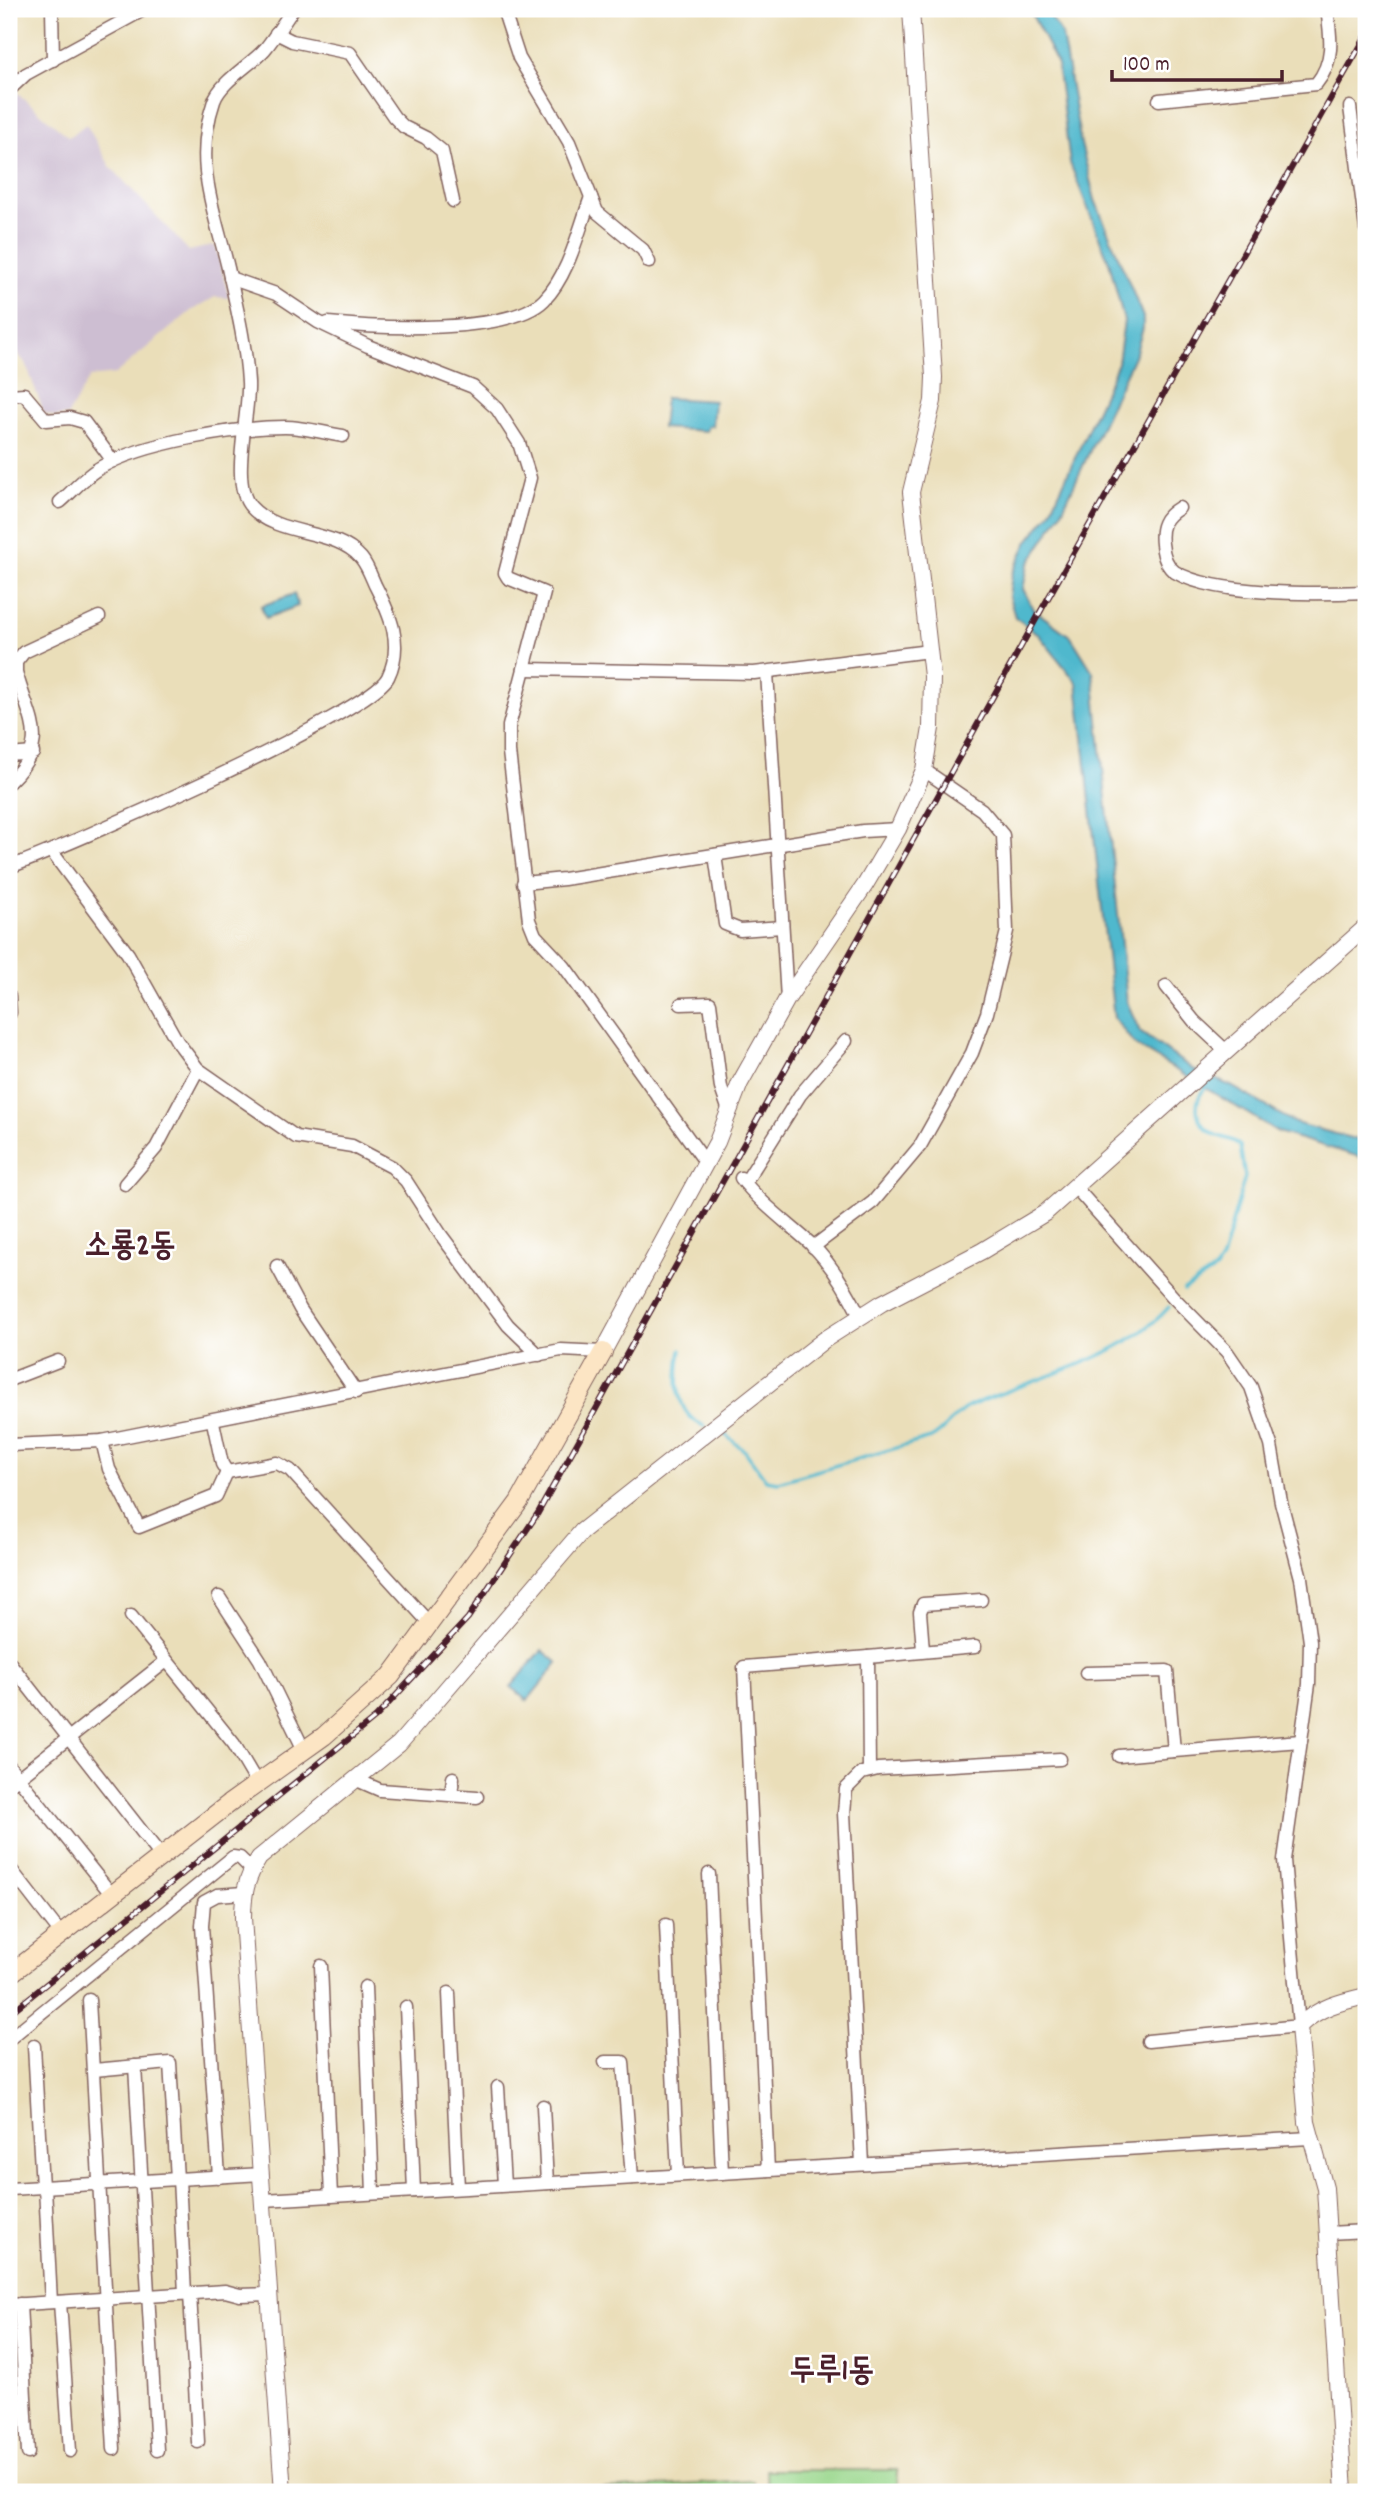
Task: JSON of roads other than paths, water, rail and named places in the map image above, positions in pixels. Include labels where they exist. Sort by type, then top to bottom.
[{"type":"main road","points":[[9,1975],[161,1856],[304,1750],[391,1676],[519,1502],[603,1352]]},
{"type":"street","points":[[52,9],[53,60]]},
{"type":"street","points":[[9,90],[26,74],[145,9]]},
{"type":"street","points":[[9,867],[52,852],[288,740],[373,694],[387,679],[396,652],[393,620],[362,559],[351,549],[266,519],[251,508],[244,497],[242,478],[248,382],[230,278],[208,201],[205,167],[215,98],[265,50],[293,9]]},
{"type":"street","points":[[503,9],[519,58],[569,142],[597,212],[643,250],[649,262]]},
{"type":"street","points":[[9,1445],[103,1441],[213,1422],[561,1350],[603,1352],[706,1163],[740,1083],[787,999],[898,829],[924,770],[931,728],[929,651],[911,492],[933,401],[934,377],[911,9]]},
{"type":"street","points":[[1159,100],[1316,84],[1326,72],[1331,53],[1327,9]]},
{"type":"street","points":[[276,33],[292,41],[350,53],[356,58],[365,76],[394,117],[404,127],[426,138],[442,151],[453,201]]},
{"type":"street","points":[[1350,107],[1362,179],[1366,229]]},
{"type":"street","points":[[318,322],[424,327],[511,318],[538,305],[552,289],[592,197]]},
{"type":"street","points":[[230,278],[276,294],[318,322],[473,387],[497,409],[519,443],[530,478],[505,573],[508,578],[544,593],[509,726],[523,883],[535,935],[565,966],[706,1163]]},
{"type":"street","points":[[9,395],[24,394],[46,420],[70,418],[84,422],[113,461]]},
{"type":"street","points":[[60,502],[99,468],[113,461],[188,440],[244,430],[287,427],[343,436]]},
{"type":"street","points":[[1178,508],[1164,521],[1160,534],[1166,561],[1174,571],[1208,582],[1278,593],[1366,592]]},
{"type":"street","points":[[9,782],[26,766],[33,753],[36,732],[22,695],[16,662],[24,652],[99,617]]},
{"type":"street","points":[[524,669],[767,672],[929,651]]},
{"type":"street","points":[[767,672],[787,999]]},
{"type":"street","points":[[9,755],[33,753]]},
{"type":"street","points":[[813,1247],[873,1202],[920,1146],[972,1053],[987,1013],[1007,931],[1003,835],[982,810],[924,770]]},
{"type":"street","points":[[523,883],[564,879],[863,831],[898,829]]},
{"type":"street","points":[[52,852],[128,954],[177,1041],[198,1069],[296,1137],[352,1146],[392,1167],[406,1181],[441,1236],[508,1325],[539,1355]]},
{"type":"street","points":[[715,855],[725,924],[740,930],[782,927]]},
{"type":"street","points":[[283,2492],[243,1893],[251,1870],[259,1858],[399,1744],[582,1531],[784,1369],[860,1316],[1018,1230],[1075,1187],[1366,927]]},
{"type":"street","points":[[1166,986],[1194,1021],[1226,1051]]},
{"type":"street","points":[[9,996],[10,1013]]},
{"type":"street","points":[[681,1004],[710,1003],[721,1088],[729,1111]]},
{"type":"street","points":[[846,1041],[800,1095],[743,1181],[813,1247],[838,1276],[860,1316]]},
{"type":"street","points":[[125,1184],[156,1148],[198,1069]]},
{"type":"street","points":[[1075,1187],[1174,1298],[1227,1352],[1251,1387],[1262,1413],[1301,1578],[1310,1642],[1309,1684],[1284,1860],[1310,2138],[1325,2188],[1344,2492]]},
{"type":"street","points":[[277,1266],[300,1309],[356,1392]]},
{"type":"street","points":[[9,1380],[58,1361]]},
{"type":"street","points":[[213,1422],[222,1464],[227,1472]]},
{"type":"street","points":[[103,1441],[109,1469],[139,1527],[216,1496],[227,1472]]},
{"type":"street","points":[[227,1472],[277,1463],[290,1470],[431,1625]]},
{"type":"street","points":[[219,1597],[260,1660],[304,1750]]},
{"type":"street","points":[[923,1650],[920,1612],[923,1604],[981,1600]]},
{"type":"street","points":[[131,1616],[165,1662],[234,1744],[257,1783]]},
{"type":"street","points":[[768,2170],[744,1667],[975,1647]]},
{"type":"street","points":[[868,1657],[869,1771]]},
{"type":"street","points":[[9,1662],[161,1856]]},
{"type":"street","points":[[13,1782],[165,1662]]},
{"type":"street","points":[[1086,1673],[1167,1671],[1174,1751]]},
{"type":"street","points":[[1119,1756],[1301,1741]]},
{"type":"street","points":[[862,2164],[843,1798],[850,1782],[869,1771],[1060,1759]]},
{"type":"street","points":[[9,1766],[13,1782],[112,1895]]},
{"type":"street","points":[[452,1795],[453,1778]]},
{"type":"street","points":[[357,1780],[380,1790],[477,1797]]},
{"type":"street","points":[[9,2039],[233,1857],[240,1858],[251,1870]]},
{"type":"street","points":[[9,1867],[61,1934]]},
{"type":"street","points":[[709,1874],[722,2173]]},
{"type":"street","points":[[219,2177],[202,1926],[204,1902],[217,1895],[243,1893]]},
{"type":"street","points":[[666,1925],[678,2175]]},
{"type":"street","points":[[321,1966],[331,2196]]},
{"type":"street","points":[[365,1987],[373,2193]]},
{"type":"street","points":[[449,1993],[458,2188]]},
{"type":"street","points":[[1148,2041],[1299,2026],[1314,2012],[1334,2003],[1366,1996]]},
{"type":"street","points":[[89,2000],[114,2449]]},
{"type":"street","points":[[406,2007],[414,2191]]},
{"type":"street","points":[[34,2046],[44,2187],[70,2451]]},
{"type":"street","points":[[605,2062],[622,2062],[632,2178]]},
{"type":"street","points":[[94,2070],[170,2063],[198,2442]]},
{"type":"street","points":[[135,2066],[157,2450]]},
{"type":"street","points":[[498,2087],[504,2185]]},
{"type":"street","points":[[543,2106],[547,2183]]},
{"type":"street","points":[[264,2200],[1310,2138]]},
{"type":"street","points":[[9,2189],[262,2175]]},
{"type":"street","points":[[1328,2233],[1366,2231]]},
{"type":"street","points":[[28,2453],[14,2305],[225,2291],[240,2295],[270,2294]]},
{"type":"water","points":[[1029,9],[1046,9],[1062,35],[1081,144],[1095,200],[1143,317],[1143,328],[1136,352],[1061,513],[1028,565],[1023,589],[1033,609],[1071,637],[1093,672],[1127,1002],[1140,1032],[1194,1070],[1231,1086],[1295,1123],[1366,1142],[1366,1159],[1278,1132],[1135,1045],[1114,1018],[1077,683],[1038,634],[1015,617],[1009,597],[1012,574],[1028,541],[1050,513],[1118,363],[1124,321],[1110,265],[1070,163],[1057,63]]},
{"type":"water","points":[[665,398],[714,401],[712,426],[708,426],[706,431],[662,428]]},
{"type":"water","points":[[294,594],[298,606],[266,618],[261,606]]},
{"type":"water","points":[[542,1650],[558,1663],[527,1701],[511,1687]]},
{"type":"waterway","points":[[1184,1290],[1216,1269],[1222,1259],[1245,1177],[1240,1146],[1234,1141],[1217,1136],[1199,1119],[1198,1100],[1205,1088]]},
{"type":"waterway","points":[[723,1433],[745,1451],[766,1480],[778,1482],[931,1438],[968,1407],[1101,1355],[1127,1341],[1149,1326],[1169,1307]]},
{"type":"waterway","points":[[681,1350],[678,1383],[682,1404],[687,1413],[704,1426]]},
{"type":"railway","points":[[9,2014],[376,1717],[468,1618],[538,1513],[1043,607],[1366,36]]},
{"type":"district","name":"소룡2동","points":[[130,1248]]},
{"type":"district","name":"두루1동","points":[[832,2373]]}]
